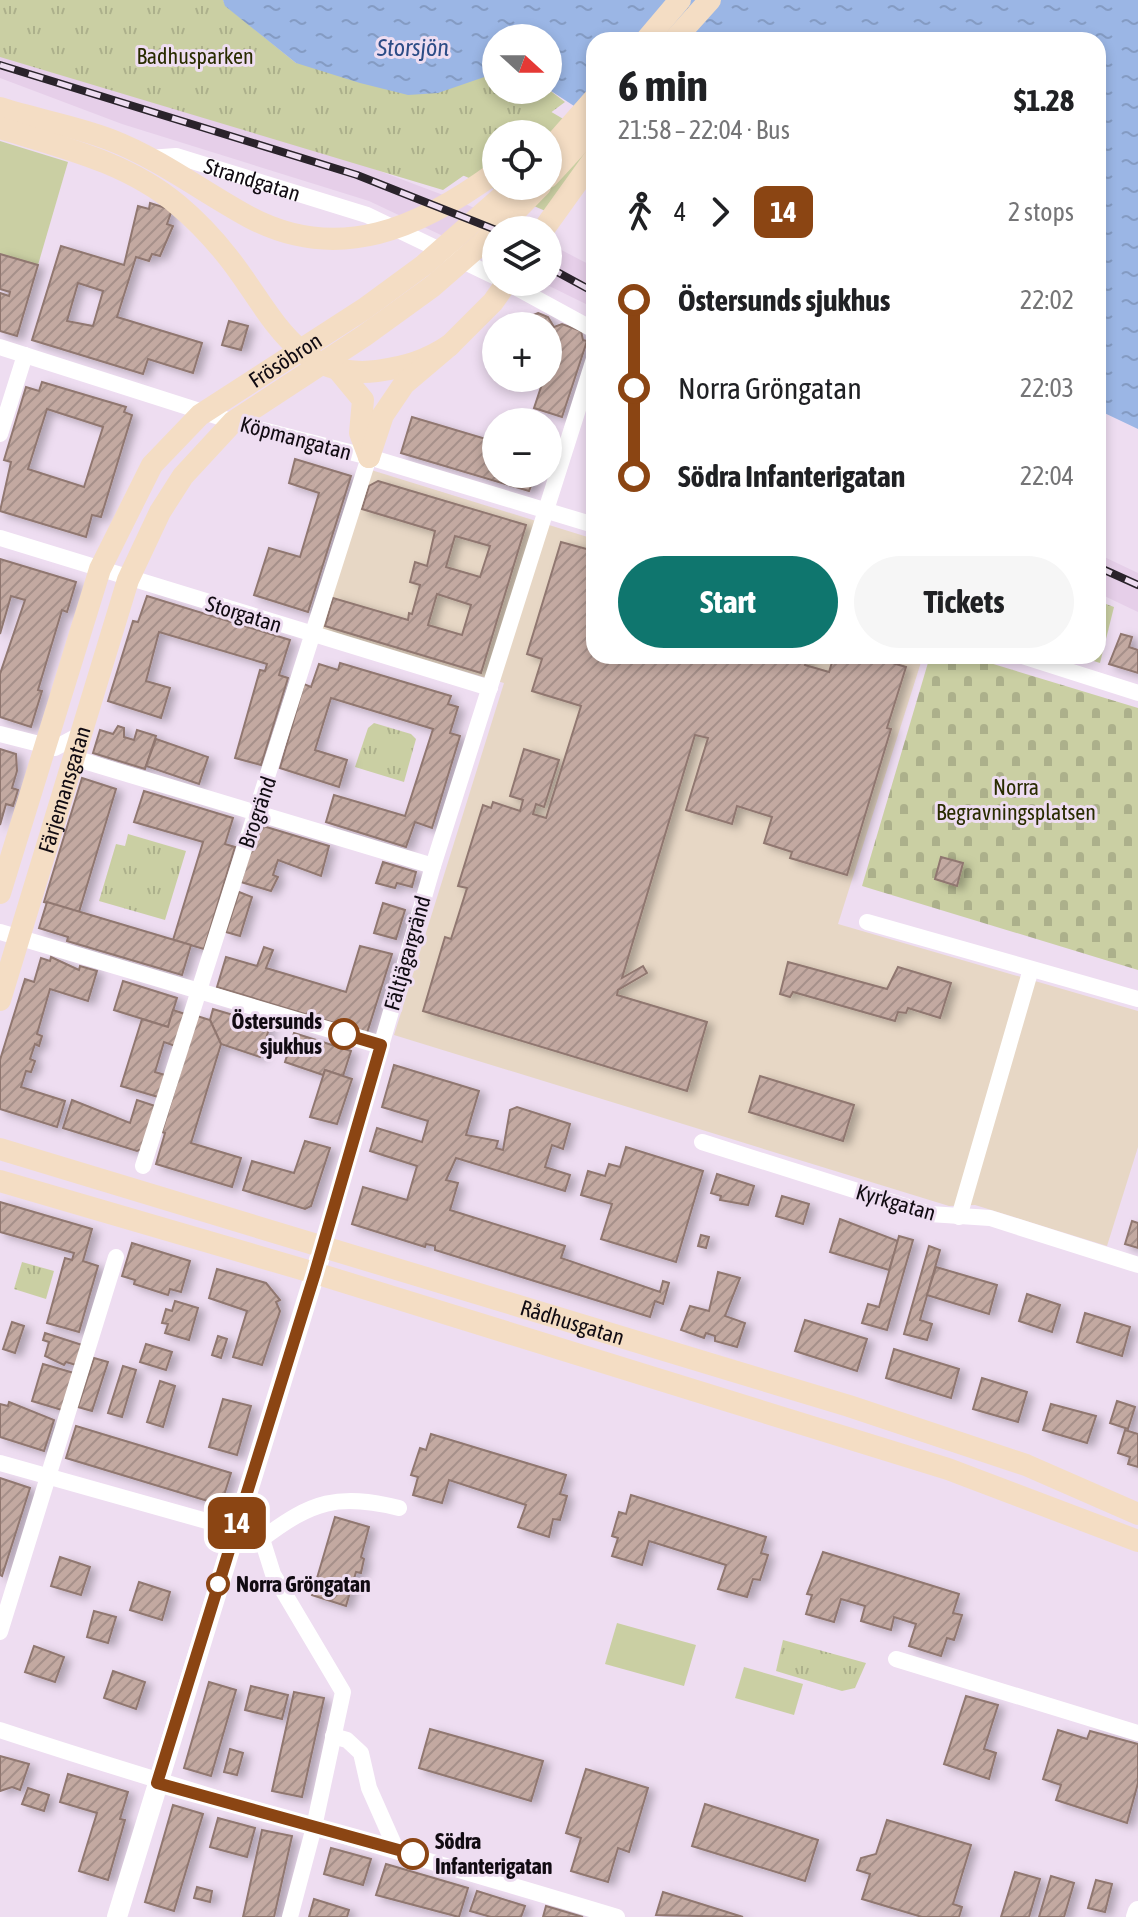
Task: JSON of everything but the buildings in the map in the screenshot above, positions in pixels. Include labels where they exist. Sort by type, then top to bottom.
[{"type":"main road","points":[[653,32],[680,0]]},
{"type":"main road","points":[[681,32],[711,0]]},
{"type":"main road","points":[[687,32],[711,0]]},
{"type":"main road","points":[[561,120],[586,99]]},
{"type":"main road","name":"Strandgatan","points":[[0,108],[111,140],[147,158]]},
{"type":"main road","points":[[562,135],[586,108]]},
{"type":"main road","points":[[0,128],[125,171],[176,203],[229,258],[266,314],[288,339],[304,354],[339,371],[365,373],[406,367],[425,362],[450,345]]},
{"type":"main road","points":[[562,162],[586,136]]},
{"type":"main road","points":[[147,158],[252,219],[311,237],[352,239],[385,234],[429,216],[482,181]]},
{"type":"main road","points":[[553,216],[586,170]]},
{"type":"main road","name":"Frösöbron","points":[[100,569],[152,465],[200,415],[364,309],[424,265],[498,200]]},
{"type":"main road","name":"Frösöbron","points":[[510,216],[526,200]]},
{"type":"main road","name":"Frösöbron","points":[[128,580],[160,512],[183,476],[233,422],[399,311],[482,242]]},
{"type":"main road","points":[[369,457],[383,415],[404,384],[450,345],[497,296]]},
{"type":"main road","points":[[339,371],[363,400],[360,433],[369,457]]},
{"type":"main road","name":"Färjemansgatan","points":[[0,893],[100,569]]},
{"type":"main road","name":"Färjemansgatan","points":[[0,1000],[10,935],[74,758],[128,580]]},
{"type":"main road","name":"Rådhusgatan","points":[[0,1149],[849,1406],[1026,1465],[1138,1514]]},
{"type":"main road","name":"Rådhusgatan","points":[[0,1181],[315,1273],[948,1469],[1138,1541]]},
{"type":"street","name":"Strandgatan","points":[[147,158],[176,156],[367,215],[482,270]]},
{"type":"street","points":[[532,296],[586,326]]},
{"type":"street","name":"Köpmangatan","points":[[0,347],[247,426],[369,457],[586,523]]},
{"type":"street","points":[[0,434],[25,355]]},
{"type":"street","name":"Fältjägargränd","points":[[117,1917],[323,1247],[433,866],[586,384]]},
{"type":"street","name":"Brogränd","points":[[143,1166],[369,457]]},
{"type":"street","name":"Storgatan","points":[[0,538],[128,580],[490,688]]},
{"type":"street","points":[[1047,664],[1138,693]]},
{"type":"street","points":[[0,734],[44,748],[67,744],[81,734]]},
{"type":"street","points":[[74,758],[433,866]]},
{"type":"street","points":[[867,922],[1138,999]]},
{"type":"street","points":[[10,935],[381,1045]]},
{"type":"street","points":[[959,1217],[1031,969]]},
{"type":"street","name":"Kyrkgatan","points":[[702,1142],[930,1214],[990,1218],[1138,1265]]},
{"type":"street","points":[[0,1632],[116,1257]]},
{"type":"street","points":[[0,1463],[235,1529]]},
{"type":"street","points":[[290,1917],[314,1827],[343,1692],[273,1574],[262,1539],[282,1523],[329,1501],[362,1499],[399,1508]]},
{"type":"street","points":[[896,1659],[1138,1733]]},
{"type":"street","points":[[0,1730],[157,1783],[396,1849],[617,1917]]},
{"type":"street","points":[[333,1736],[347,1740],[361,1753],[369,1788],[396,1849]]},
{"type":"street","points":[[1136,1917],[1138,1911]]},
{"type":"shaded area","points":[[0,53],[361,164],[492,216],[482,216],[482,254],[369,201],[122,124],[0,78]]},
{"type":"shaded area","points":[[562,250],[586,263],[586,304],[562,292]]},
{"type":"shaded area","points":[[368,469],[586,537],[586,664],[920,664],[838,924],[1138,1011],[1138,1147],[1107,1246],[975,1205],[949,1206],[394,1035],[504,683],[318,629]]},
{"type":"shaded area","points":[[1106,558],[1138,573],[1138,612],[1106,597]]},
{"type":"green space","name":"Badhusparken","points":[[0,0],[223,0],[226,6],[296,63],[482,76],[482,104],[565,102],[541,120],[482,120],[482,163],[443,190],[0,57]]},
{"type":"green space","points":[[548,110],[586,132],[586,161],[562,196],[562,120],[535,120]]},
{"type":"green space","points":[[0,141],[68,162],[38,265],[0,254]]},
{"type":"green space","points":[[482,160],[482,184],[462,175]]},
{"type":"green space","points":[[520,200],[559,200],[550,213]]},
{"type":"green space","points":[[1106,604],[1114,607],[1106,639]]},
{"type":"green space","name":"Norra Begravningsplatsen","points":[[928,664],[993,664],[1138,708],[1138,970],[862,886]]},
{"type":"green space","points":[[374,723],[411,734],[416,739],[404,782],[355,767],[368,728]]},
{"type":"green space","points":[[128,834],[186,851],[165,920],[99,901],[116,844],[125,846]]},
{"type":"green space","points":[[22,1262],[54,1271],[46,1299],[14,1289]]},
{"type":"green space","points":[[617,1623],[696,1645],[684,1686],[605,1664]]},
{"type":"green space","points":[[783,1640],[866,1663],[855,1688],[842,1691],[776,1671]]},
{"type":"green space","points":[[744,1667],[803,1684],[794,1715],[735,1698]]},
{"type":"water","name":"Storsjön","points":[[223,0],[1138,0],[1138,429],[1106,414],[1106,32],[586,32],[586,114],[562,98],[562,24],[482,24],[482,78],[438,93],[408,95],[296,63],[225,6]]},
{"type":"railway","points":[[0,65],[357,175],[482,224]]},
{"type":"railway","points":[[562,275],[586,288]]},
{"type":"railway","points":[[1106,571],[1138,585]]},
{"type":"bus line","name":"14","points":[[344,1034],[381,1045],[315,1273],[157,1783],[413,1854]]},
{"type":"place","name":"Östersunds sjukhus","points":[[344,1034]]},
{"type":"place","name":"Norra Gröngatan","points":[[218,1584]]},
{"type":"place","name":"Södra Infanterigatan","points":[[413,1854]]}]
